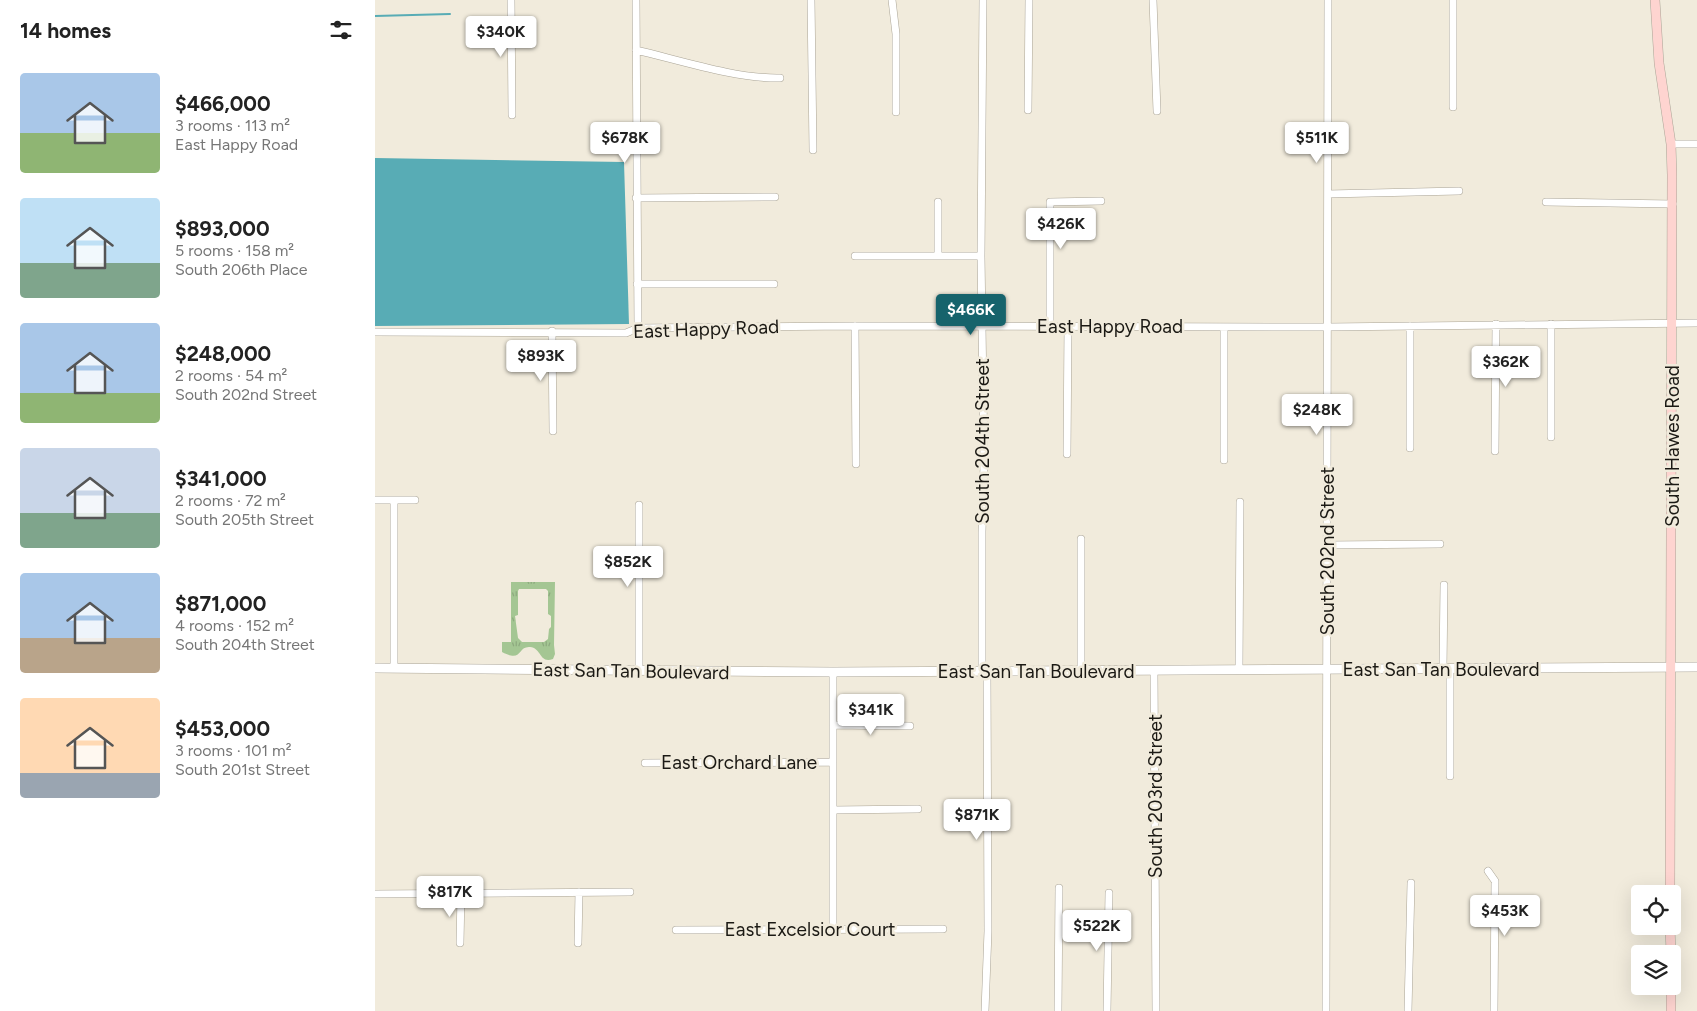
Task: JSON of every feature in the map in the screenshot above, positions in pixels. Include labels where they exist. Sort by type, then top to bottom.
[{"type":"main road","name":"South Hawes Road","points":[[1655,0],[1661,81],[1671,144],[1673,204],[1671,885]]},
{"type":"main road","points":[[1671,995],[1671,1011]]},
{"type":"street","points":[[511,0],[512,115]]},
{"type":"street","points":[[636,0],[638,328]]},
{"type":"street","points":[[811,0],[813,150]]},
{"type":"street","points":[[892,0],[896,34],[896,112]]},
{"type":"street","name":"South 204th Street","points":[[983,0],[981,326],[984,464],[982,532],[988,912],[985,1011]]},
{"type":"street","points":[[1028,110],[1029,0]]},
{"type":"street","points":[[1153,0],[1157,111]]},
{"type":"street","name":"South 202nd Street","points":[[1326,1011],[1328,0]]},
{"type":"street","points":[[1453,0],[1453,107]]},
{"type":"street","points":[[636,50],[722,70],[766,78],[780,78]]},
{"type":"street","points":[[1671,144],[1697,144]]},
{"type":"street","points":[[1328,194],[1459,191]]},
{"type":"street","points":[[636,198],[775,197]]},
{"type":"street","points":[[1050,326],[1050,202],[1101,201]]},
{"type":"street","points":[[938,202],[939,256]]},
{"type":"street","points":[[1546,202],[1673,204]]},
{"type":"street","points":[[855,256],[981,256]]},
{"type":"street","points":[[637,284],[774,284]]},
{"type":"street","name":"East Happy Road","points":[[375,332],[552,331],[626,333],[638,328],[855,326],[1328,327],[1697,322]]},
{"type":"street","points":[[1495,450],[1496,324]]},
{"type":"street","points":[[1551,324],[1551,437]]},
{"type":"street","points":[[855,326],[856,464]]},
{"type":"street","points":[[1067,326],[1067,454]]},
{"type":"street","points":[[1410,326],[1410,448]]},
{"type":"street","points":[[1224,327],[1224,460]]},
{"type":"street","points":[[552,331],[553,432]]},
{"type":"street","points":[[375,500],[415,500]]},
{"type":"street","points":[[394,500],[394,668]]},
{"type":"street","points":[[1239,670],[1240,502]]},
{"type":"street","points":[[639,505],[639,671]]},
{"type":"street","points":[[1081,539],[1081,671]]},
{"type":"street","points":[[1327,545],[1440,544]]},
{"type":"street","points":[[1444,585],[1450,776]]},
{"type":"street","name":"East San Tan Boulevard","points":[[375,668],[833,672],[1697,667]]},
{"type":"street","name":"South 203rd Street","points":[[1154,670],[1156,1011]]},
{"type":"street","points":[[833,672],[833,929]]},
{"type":"street","points":[[833,725],[909,726]]},
{"type":"street","name":"East Orchard Lane","points":[[645,763],[833,762]]},
{"type":"street","points":[[833,810],[918,809]]},
{"type":"street","points":[[1488,871],[1495,882],[1494,1011]]},
{"type":"street","points":[[1408,1011],[1411,883]]},
{"type":"street","points":[[1058,1011],[1059,888]]},
{"type":"street","points":[[579,892],[579,943]]},
{"type":"street","points":[[375,894],[630,892]]},
{"type":"street","points":[[460,944],[461,893]]},
{"type":"street","points":[[1107,1011],[1109,893]]},
{"type":"street","name":"East Excelsior Court","points":[[677,930],[943,929]]},
{"type":"green space","points":[[511,582],[555,582],[555,654],[553,659],[543,658],[537,650],[530,647],[526,647],[513,656],[502,652],[502,642],[511,642]],"holes":[[[519,589],[546,589],[548,591],[548,614],[551,616],[548,639],[544,642],[522,642],[518,638],[515,616],[518,615],[518,591]]]},
{"type":"water","points":[[375,158],[624,162],[629,324],[375,326]]},
{"type":"waterway","points":[[375,16],[450,14]]}]
